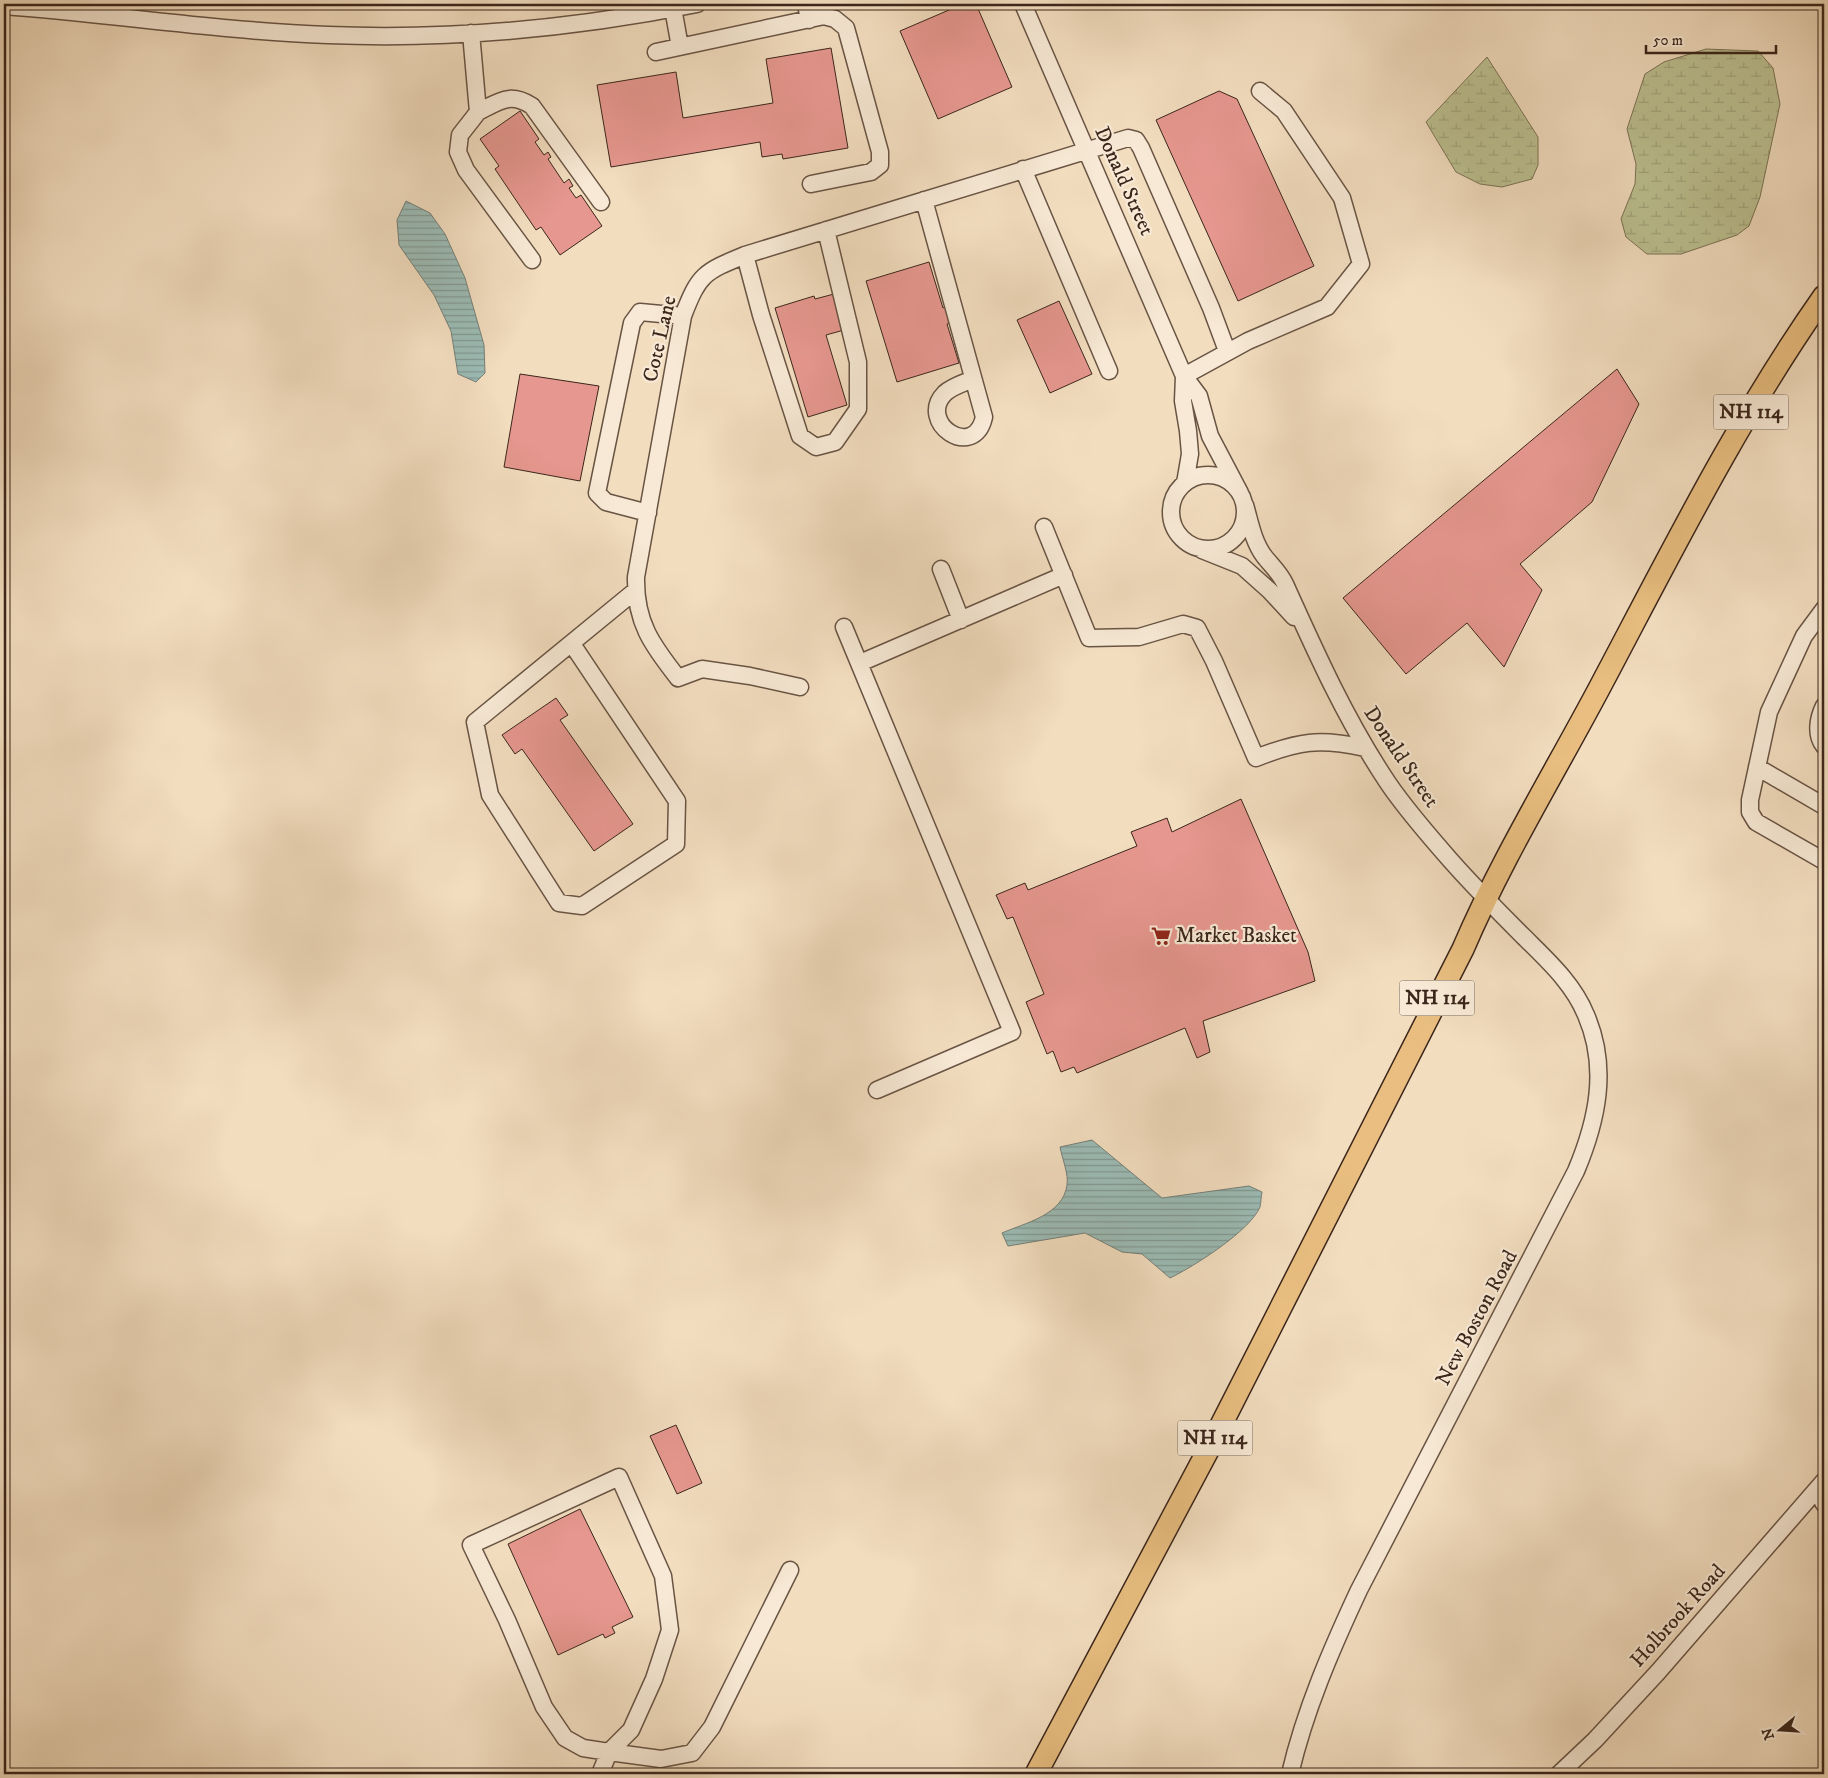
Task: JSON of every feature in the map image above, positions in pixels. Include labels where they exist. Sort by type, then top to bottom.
[{"type":"main road","name":"NH 114","points":[[1036,1774],[1214,1439],[1459,956],[1485,897],[1550,781],[1682,530],[1776,369],[1824,296]]},
{"type":"street","points":[[4,6],[329,35],[390,36],[572,25],[697,4]]},
{"type":"street","name":"Donald Street","points":[[1023,4],[1184,376],[1198,396],[1213,442],[1242,499],[1259,548],[1284,581],[1334,691],[1366,748],[1404,805],[1485,897]]},
{"type":"street","points":[[673,8],[680,47]]},
{"type":"street","points":[[656,52],[808,12],[835,19],[846,28],[880,152],[880,164],[871,172],[811,184]]},
{"type":"street","points":[[471,32],[478,112]]},
{"type":"street","points":[[1184,376],[1228,351],[1327,307],[1361,264],[1342,198],[1284,111],[1260,92]]},
{"type":"street","points":[[532,260],[466,170],[458,152],[460,135],[478,112],[507,98],[520,98],[532,106],[601,202]]},
{"type":"street","name":"Cote Lane","points":[[800,687],[750,676],[702,669],[678,678],[648,638],[637,607],[636,577],[683,316],[694,287],[706,274],[745,255],[1023,168],[1128,138],[1136,140],[1211,308],[1228,351]]},
{"type":"street","points":[[1023,168],[1109,371]]},
{"type":"street","points":[[924,200],[973,379]]},
{"type":"street","points":[[745,255],[761,315],[800,436],[816,447],[835,442],[858,409],[858,362],[826,230]]},
{"type":"street","points":[[648,512],[606,502],[597,493],[632,323],[640,312],[683,316]]},
{"type":"street","name":"Donald Street","points":[[1184,376],[1183,401],[1190,454],[1185,483],[1178,490],[1172,501],[1170,513],[1173,525],[1179,536],[1188,544],[1242,566],[1303,625]]},
{"type":"street","points":[[1185,483],[1198,476],[1210,474],[1227,480],[1242,499],[1245,517],[1241,529],[1234,539],[1224,546],[1212,549],[1199,548]]},
{"type":"street","points":[[1044,527],[1089,638],[1139,637],[1183,624],[1197,628],[1214,661],[1256,758],[1304,742],[1334,741],[1366,748]]},
{"type":"street","points":[[941,568],[961,620]]},
{"type":"street","points":[[860,662],[1064,576]]},
{"type":"street","points":[[572,644],[677,801],[676,844],[582,906],[559,903],[490,795],[476,722],[635,591]]},
{"type":"street","points":[[1824,609],[1804,636],[1768,712],[1750,800],[1750,812],[1756,822],[1824,861]]},
{"type":"street","points":[[844,627],[1012,1032],[877,1090]]},
{"type":"street","points":[[1824,706],[1818,717],[1820,741],[1824,746]]},
{"type":"street","points":[[1757,768],[1824,806]]},
{"type":"street","name":"New Boston Road","points":[[1290,1774],[1311,1702],[1336,1639],[1363,1582],[1557,1210],[1590,1139],[1598,1103],[1598,1063],[1594,1040],[1586,1015],[1572,989],[1556,969],[1485,897]]},
{"type":"street","points":[[600,1774],[609,1752],[631,1730],[654,1679],[670,1630],[663,1576],[619,1477],[471,1545],[507,1620],[544,1707],[565,1738],[583,1748],[609,1752],[661,1759],[692,1754],[712,1727],[790,1570]]},
{"type":"street","name":"Holbrook Road","points":[[1559,1774],[1595,1740],[1822,1492]]},
{"type":"green space","points":[[1706,49],[1758,51],[1773,68],[1780,104],[1760,197],[1749,226],[1737,235],[1681,254],[1647,254],[1626,237],[1621,219],[1635,184],[1636,164],[1627,129],[1645,74],[1664,62]]},
{"type":"green space","points":[[1487,57],[1538,137],[1538,165],[1532,179],[1502,187],[1480,184],[1456,172],[1426,122]]},
{"type":"water","points":[[406,201],[430,213],[445,234],[465,278],[484,345],[485,373],[476,382],[458,374],[451,331],[434,295],[399,245],[397,220]]},
{"type":"water","points":[[1092,1140],[1162,1198],[1249,1186],[1262,1192],[1260,1207],[1245,1227],[1233,1237],[1206,1257],[1170,1278],[1142,1254],[1122,1252],[1085,1233],[1008,1246],[1002,1233],[1051,1211],[1064,1195],[1067,1176],[1060,1147]]},
{"type":"building","points":[[963,4],[976,4],[1012,87],[938,119],[900,31]]},
{"type":"building","points":[[831,48],[848,148],[783,159],[782,154],[762,157],[760,142],[611,167],[597,85],[676,72],[683,118],[773,103],[766,59]]},
{"type":"building","points":[[1219,91],[1237,99],[1314,266],[1238,301],[1156,120]]},
{"type":"building","points":[[520,111],[539,139],[535,142],[544,155],[548,152],[551,157],[548,159],[564,183],[569,179],[573,186],[569,188],[576,198],[581,195],[602,226],[560,255],[541,227],[536,230],[495,169],[499,166],[480,139]]},
{"type":"building","points":[[929,262],[943,308],[945,307],[950,323],[947,324],[959,363],[897,382],[866,281]]},
{"type":"building","points":[[834,294],[844,330],[826,335],[847,405],[808,417],[775,308],[814,296],[815,299]]},
{"type":"building","points":[[1059,301],[1092,374],[1050,393],[1017,320]]},
{"type":"building","points":[[1617,369],[1639,404],[1592,502],[1520,564],[1542,590],[1504,667],[1467,623],[1406,674],[1343,598]]},
{"type":"building","points":[[520,374],[599,386],[580,481],[504,467]]},
{"type":"building","points":[[556,698],[568,715],[560,720],[633,824],[594,851],[522,749],[515,754],[502,735]]},
{"type":"building","name":"Market Basket","points":[[1241,799],[1308,952],[1315,981],[1203,1021],[1210,1052],[1197,1058],[1185,1028],[1077,1073],[1074,1067],[1061,1072],[1053,1051],[1047,1054],[1026,1002],[1044,994],[1013,917],[1007,919],[996,895],[1025,883],[1028,890],[1137,846],[1131,832],[1167,818],[1172,832]]},
{"type":"building","points":[[676,1425],[702,1483],[677,1494],[650,1436]]},
{"type":"building","points":[[580,1509],[633,1617],[612,1627],[615,1633],[605,1638],[603,1634],[558,1655],[508,1544]]},
{"type":"place","name":"Market Basket","points":[[1161,936]]}]
